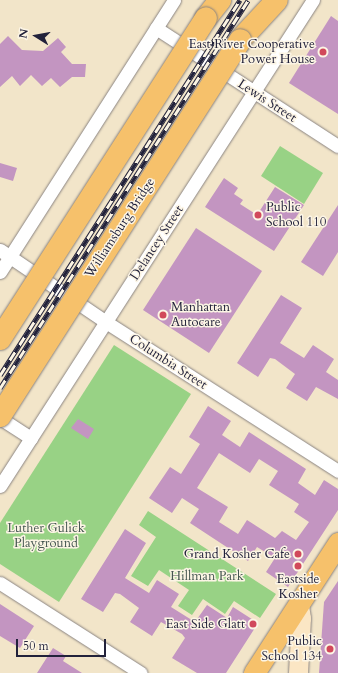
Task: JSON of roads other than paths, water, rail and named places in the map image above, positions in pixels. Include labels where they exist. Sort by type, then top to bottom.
[{"type":"highway","points":[[0,339],[211,9],[220,0]]},
{"type":"highway","name":"Williamsburg Bridge","points":[[0,417],[240,40],[261,0]]},
{"type":"highway","name":"Williamsburg Bridge","points":[[240,40],[277,0]]},
{"type":"main road","points":[[254,673],[299,606],[338,543]]},
{"type":"main road","points":[[267,673],[299,606]]},
{"type":"main road","points":[[298,673],[301,618],[299,606]]},
{"type":"street","points":[[0,272],[5,253],[174,0]]},
{"type":"street","name":"Delancey Street","points":[[0,486],[313,0]]},
{"type":"street","name":"Lewis Street","points":[[156,28],[338,146]]},
{"type":"street","name":"Columbia Street","points":[[5,253],[106,322],[338,471]]},
{"type":"street","points":[[0,417],[31,438]]},
{"type":"street","points":[[0,583],[141,673]]},
{"type":"railway","points":[[0,375],[240,0]]},
{"type":"railway","points":[[0,388],[248,0]]},
{"type":"place","name":"East River Cooperative Power House","points":[[323,52]]},
{"type":"place","name":"Public School 110","points":[[258,215]]},
{"type":"place","name":"Manhattan Autocare","points":[[163,315]]},
{"type":"place","name":"Grand Kosher Cafe","points":[[298,554]]},
{"type":"place","name":"Eastside Kosher","points":[[298,566]]},
{"type":"place","name":"East Side Glatt","points":[[253,624]]},
{"type":"place","name":"Public School 134","points":[[330,649]]},
{"type":"park label","name":"Luther Gulick Playground","points":[[46,536]]},
{"type":"park label","name":"Hillman Park","points":[[207,576]]}]
